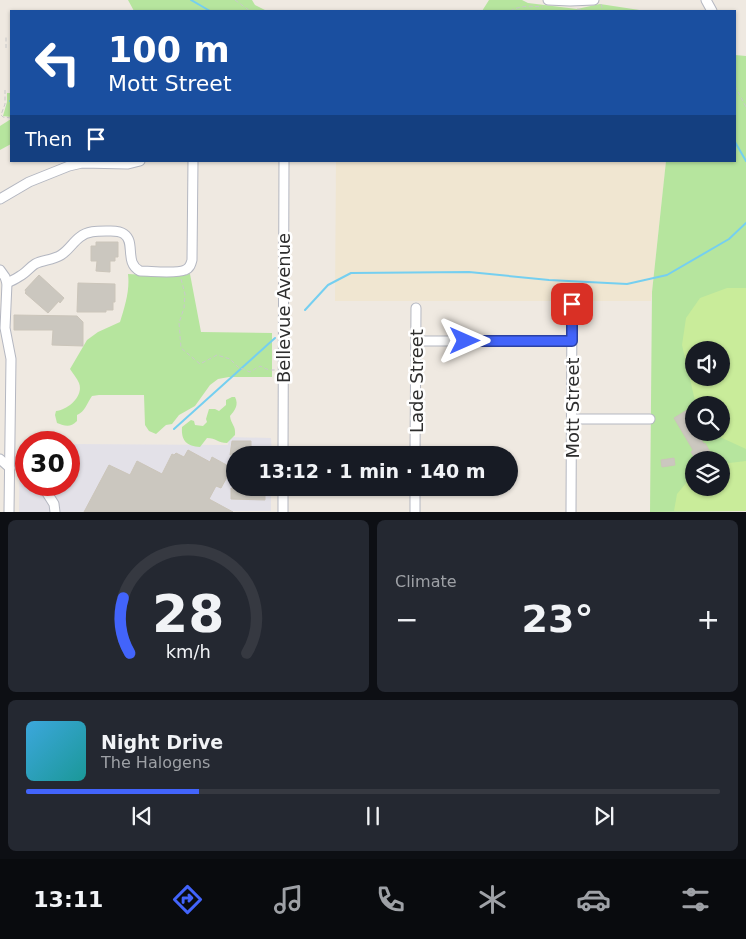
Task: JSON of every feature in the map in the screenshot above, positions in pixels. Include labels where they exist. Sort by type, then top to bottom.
[{"type":"street","points":[[548,0],[596,0]]},
{"type":"street","points":[[0,199],[29,182],[69,166],[88,162],[128,164],[136,162]]},
{"type":"street","points":[[7,283],[21,276],[34,264],[52,259],[64,253],[84,234],[96,231],[124,233],[129,240],[133,265],[140,271],[177,272],[185,270],[189,267],[192,260],[193,162]]},
{"type":"street","name":"Bellevue Avenue","points":[[283,446],[284,162]]},
{"type":"street","points":[[0,270],[7,283],[5,328],[11,359],[6,393],[10,468],[9,512]]},
{"type":"street","name":"Mott Street","points":[[571,512],[572,304]]},
{"type":"street","name":"Lade Street","points":[[416,308],[416,446]]},
{"type":"street","points":[[416,341],[572,341]]},
{"type":"street","points":[[572,418],[650,419]]},
{"type":"street","points":[[0,459],[10,468]]},
{"type":"street","points":[[49,496],[54,504],[55,512]]},
{"type":"street","points":[[283,496],[283,512]]},
{"type":"street","points":[[415,496],[415,512]]},
{"type":"path","points":[[235,0],[249,10]]},
{"type":"path","points":[[596,0],[601,4],[603,10]]},
{"type":"path","points":[[6,36],[6,48]]},
{"type":"path","points":[[736,88],[746,107]]},
{"type":"path","points":[[5,90],[5,104],[1,115],[10,118]]},
{"type":"path","points":[[0,120],[3,117]]},
{"type":"path","points":[[177,272],[185,294],[184,308],[179,323],[181,348],[200,364],[217,354],[230,359],[238,367],[250,372],[260,366],[268,370],[275,370]]},
{"type":"shaded area","points":[[336,162],[666,162],[651,301],[335,301]]},
{"type":"shaded area","points":[[229,437],[271,438],[271,446],[226,446],[226,496],[271,496],[271,511],[19,512],[19,496],[80,496],[80,444],[228,445]]},
{"type":"green space","points":[[128,0],[252,0],[255,5],[265,10],[133,10]]},
{"type":"green space","points":[[489,0],[522,0],[528,3],[577,9],[600,4],[639,10],[483,10]]},
{"type":"green space","points":[[736,55],[746,56],[746,511],[650,512],[652,292],[666,162],[736,162]]},
{"type":"green space","points":[[7,93],[10,93],[10,117],[3,116],[7,102]]},
{"type":"green space","points":[[10,120],[10,145],[0,150],[0,126]]},
{"type":"green space","points":[[128,274],[163,276],[190,274],[201,332],[272,333],[272,377],[229,377],[218,379],[210,385],[195,406],[179,415],[172,424],[166,425],[156,434],[149,431],[145,425],[144,395],[92,396],[84,410],[77,415],[77,421],[72,425],[67,426],[57,423],[56,411],[74,402],[79,393],[79,383],[70,369],[87,340],[98,332],[120,322],[128,292]]},
{"type":"green space","points":[[727,288],[746,288],[746,449],[729,441],[730,396],[694,396],[692,386],[730,386],[730,341],[685,341],[685,358],[682,345],[686,318],[700,298]]},
{"type":"green space","points":[[235,397],[237,402],[230,416],[235,429],[235,435],[227,443],[207,438],[200,447],[188,444],[184,439],[182,427],[191,420],[194,421],[195,425],[203,426],[207,422],[209,409],[219,411],[226,405],[226,400]]},
{"type":"green space","points":[[746,461],[746,511],[674,511],[677,494],[685,484],[685,496],[730,496],[730,463]]},
{"type":"building","points":[[96,242],[118,242],[118,257],[115,257],[115,261],[110,261],[110,272],[96,271],[97,261],[91,261],[91,246],[96,246]]},
{"type":"building","points":[[39,275],[64,298],[48,313],[25,293],[25,290]]},
{"type":"building","points":[[78,283],[115,284],[113,310],[106,310],[106,312],[77,312]]},
{"type":"building","points":[[14,315],[77,316],[83,322],[83,346],[52,345],[53,330],[14,330]]},
{"type":"building","points":[[685,411],[685,437],[674,418]]},
{"type":"building","points":[[232,441],[251,441],[251,446],[231,446]]},
{"type":"building","points":[[688,441],[702,441],[709,451],[692,451]]},
{"type":"building","points":[[188,450],[210,462],[212,457],[226,465],[226,479],[221,488],[216,486],[209,499],[233,512],[84,512],[109,465],[130,475],[137,461],[162,474],[172,454],[176,453],[184,457]]},
{"type":"building","points":[[674,458],[675,465],[662,467],[661,460]]},
{"type":"building","points":[[231,496],[265,496],[265,500],[231,499]]},
{"type":"waterway","points":[[191,0],[208,10]]},
{"type":"waterway","points":[[736,144],[746,161]]},
{"type":"waterway","points":[[305,310],[328,285],[351,273],[469,272],[549,280],[627,284],[667,275],[729,239],[746,223]]},
{"type":"waterway","points":[[174,429],[275,338]]},
{"type":"route","points":[[465,341],[572,341],[572,304]]}]
